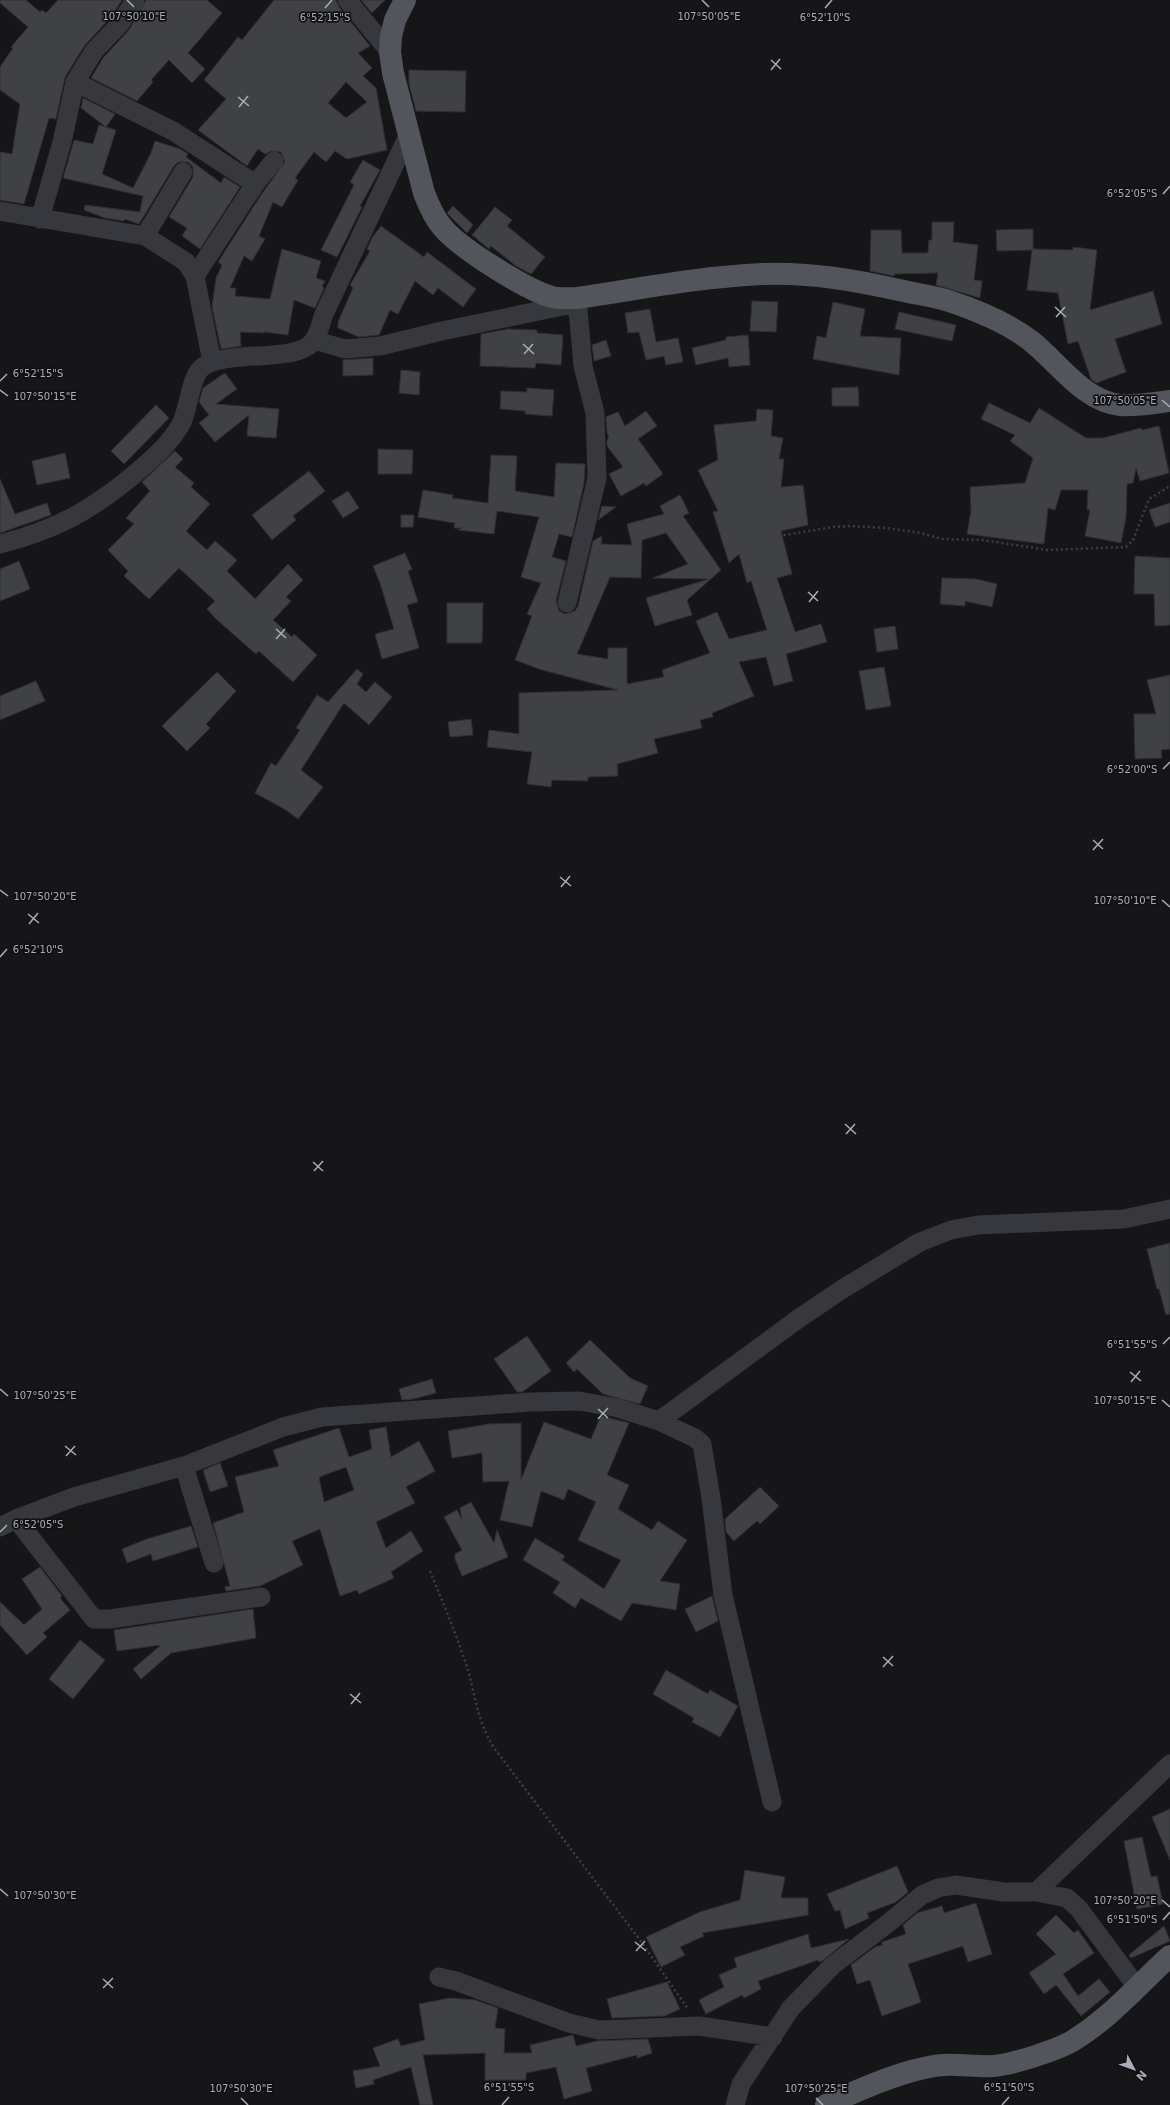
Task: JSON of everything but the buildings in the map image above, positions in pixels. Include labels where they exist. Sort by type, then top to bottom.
[{"type":"main road","points":[[405,0],[395,20],[391,36],[390,52],[393,73],[408,136],[430,209],[444,229],[488,264],[520,282],[552,297],[577,300],[678,282],[761,274],[842,278],[928,295],[970,309],[1019,333],[1079,384],[1095,396],[1107,401],[1119,404],[1138,405],[1170,401]]},
{"type":"main road","points":[[826,2105],[849,2094],[909,2072],[943,2065],[994,2066],[1032,2056],[1073,2041],[1104,2017],[1170,1956]]},
{"type":"street","points":[[40,218],[62,142],[75,82],[94,51],[120,24],[135,0]]},
{"type":"street","points":[[347,0],[390,52]]},
{"type":"street","points":[[75,82],[173,130],[256,184]]},
{"type":"street","points":[[0,544],[60,524],[89,509],[163,450],[181,423],[197,374],[203,366],[229,357],[285,354],[304,348],[314,340],[324,314],[408,136]]},
{"type":"street","points":[[195,276],[256,184],[274,161]]},
{"type":"street","points":[[145,236],[183,172]]},
{"type":"street","points":[[0,211],[145,236],[186,262],[195,276],[212,362]]},
{"type":"street","points":[[314,340],[346,349],[380,346],[577,300],[583,366],[595,413],[597,478],[567,603]]},
{"type":"street","points":[[659,1421],[798,1319],[844,1288],[920,1242],[951,1230],[978,1226],[1124,1219],[1170,1209]]},
{"type":"street","points":[[261,1597],[110,1619],[94,1619],[8,1523],[74,1497],[184,1466],[283,1427],[322,1417],[360,1413],[426,1411],[531,1402],[579,1401],[618,1408],[659,1421],[695,1438],[702,1444],[723,1595],[772,1802]]},
{"type":"street","points":[[184,1466],[214,1563]]},
{"type":"street","points":[[1036,1892],[1170,1764]]},
{"type":"street","points":[[735,2105],[741,2084],[792,2008],[832,1965],[886,1925],[922,1895],[938,1888],[956,1885],[1004,1892],[1036,1892],[1067,1898],[1079,1909],[1137,1987]]},
{"type":"street","points":[[439,1977],[456,1981],[568,2023],[599,2030],[653,2026],[699,2026],[773,2037]]},
{"type":"path","points":[[754,540],[833,527],[850,526],[886,528],[921,533],[942,539],[983,540],[1047,550],[1126,547],[1133,540],[1149,499],[1170,486]]},
{"type":"path","points":[[430,1571],[465,1659],[476,1709],[484,1731],[494,1748],[640,1940],[699,2026]]}]
